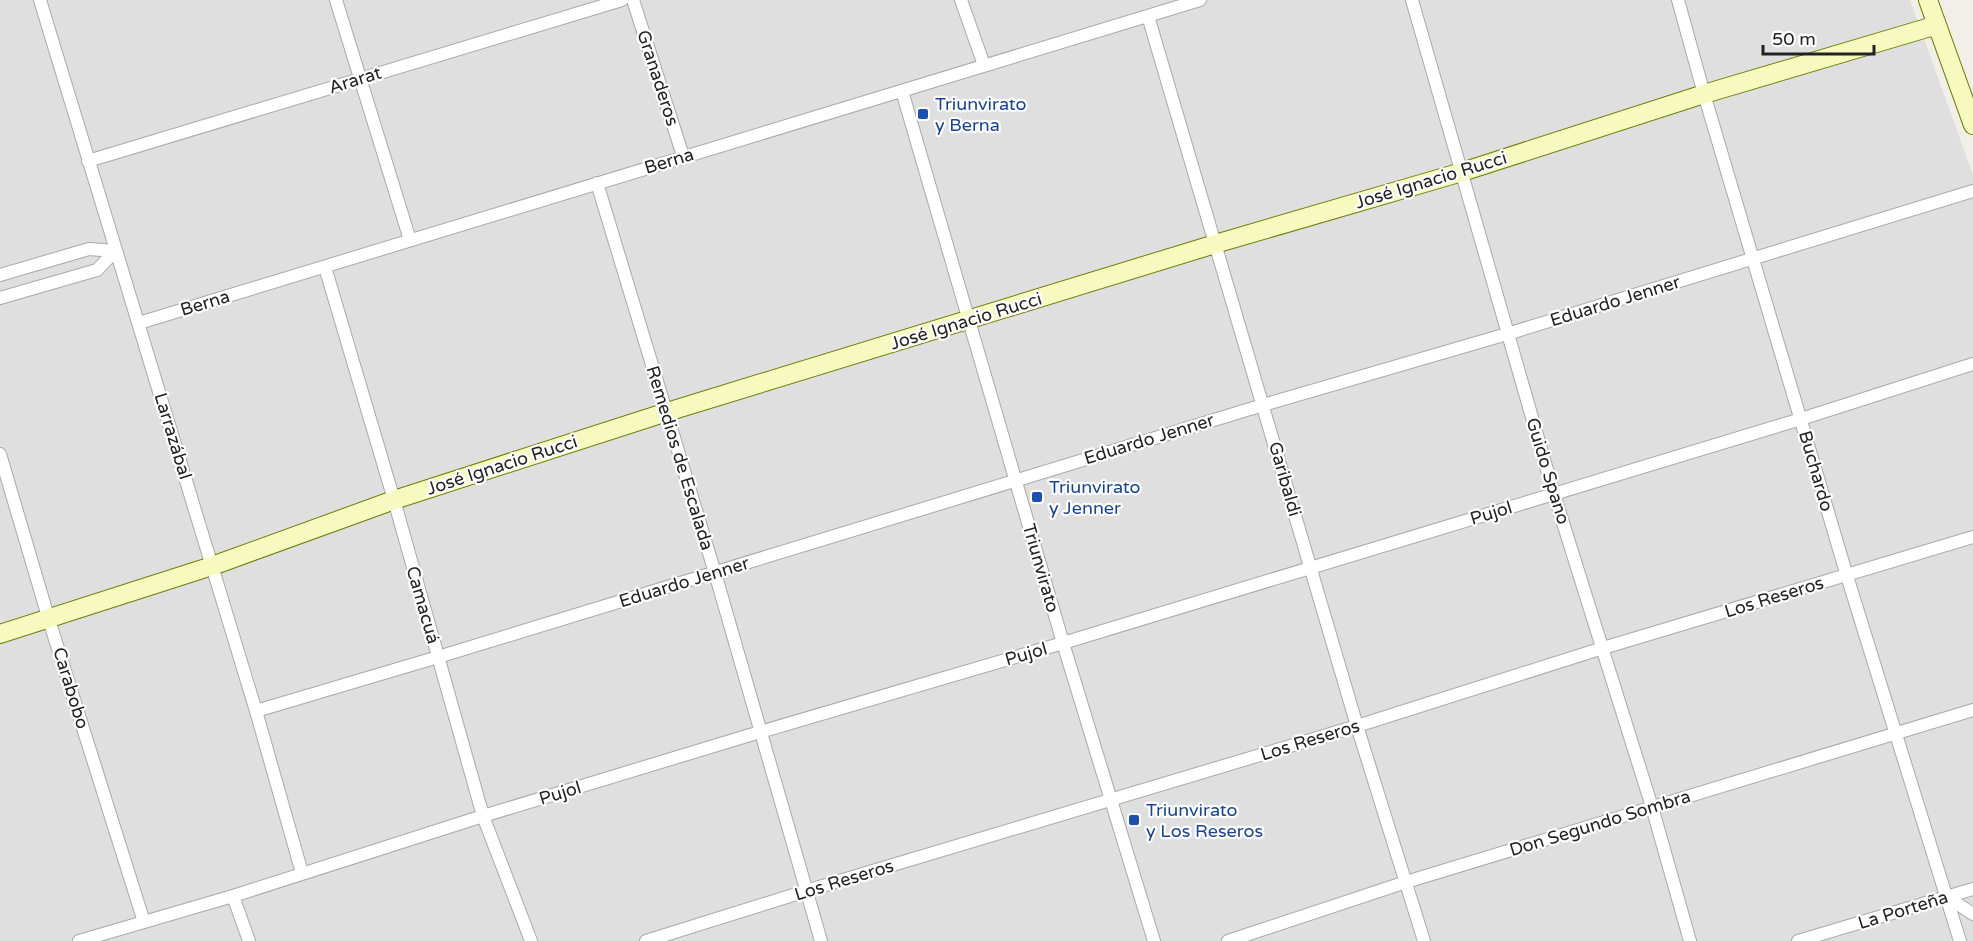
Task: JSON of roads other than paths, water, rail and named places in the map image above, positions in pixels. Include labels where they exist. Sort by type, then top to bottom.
[{"type":"street","name":"Larrazábal","points":[[40,0],[256,711],[302,873]]},
{"type":"street","points":[[336,0],[410,240]]},
{"type":"street","name":"Ararat","points":[[88,160],[622,0]]},
{"type":"street","name":"Granaderos","points":[[633,0],[683,156]]},
{"type":"street","points":[[961,0],[984,65]]},
{"type":"street","name":"Berna","points":[[139,323],[1200,0]]},
{"type":"street","name":"Guido Spano","points":[[1412,0],[1554,494],[1652,807],[1690,941]]},
{"type":"street","name":"Buchardo","points":[[1678,0],[1752,259],[1895,735],[1960,941]]},
{"type":"street","points":[[1928,0],[1973,125]]},
{"type":"street","name":"Garibaldi","points":[[1148,16],[1357,726],[1424,941]]},
{"type":"street","name":"José Ignacio Rucci","points":[[0,634],[212,566],[394,500],[667,412],[1215,244],[1462,172],[1704,94],[1937,26]]},
{"type":"street","name":"Triunvirato","points":[[902,91],[1063,643],[1154,941]]},
{"type":"street","name":"Remedios de Escalada","points":[[597,183],[715,573],[821,941]]},
{"type":"street","name":"Eduardo Jenner","points":[[256,711],[1263,405],[1507,334],[1973,190]]},
{"type":"street","points":[[0,275],[89,249],[115,251]]},
{"type":"street","points":[[0,298],[97,270],[115,251]]},
{"type":"street","name":"Camacuá","points":[[325,267],[394,500],[483,816],[531,941]]},
{"type":"street","name":"Pujol","points":[[79,941],[233,896],[483,816],[760,732],[1063,643],[1801,419],[1973,364]]},
{"type":"street","name":"Carabobo","points":[[0,454],[49,620],[144,922]]},
{"type":"street","name":"Los Reseros","points":[[646,941],[1973,537]]},
{"type":"street","name":"Don Segundo Sombra","points":[[1228,941],[1406,882],[1973,710]]},
{"type":"street","name":"La Porteña","points":[[1798,941],[1973,889]]},
{"type":"street","points":[[233,896],[249,941]]},
{"type":"street","points":[[1947,897],[1973,914]]},
{"type":"place","name":"Triunvirato y Berna","points":[[923,114]]},
{"type":"place","name":"Triunvirato y Jenner","points":[[1037,497]]},
{"type":"place","name":"Triunvirato y Los Reseros","points":[[1134,820]]}]
